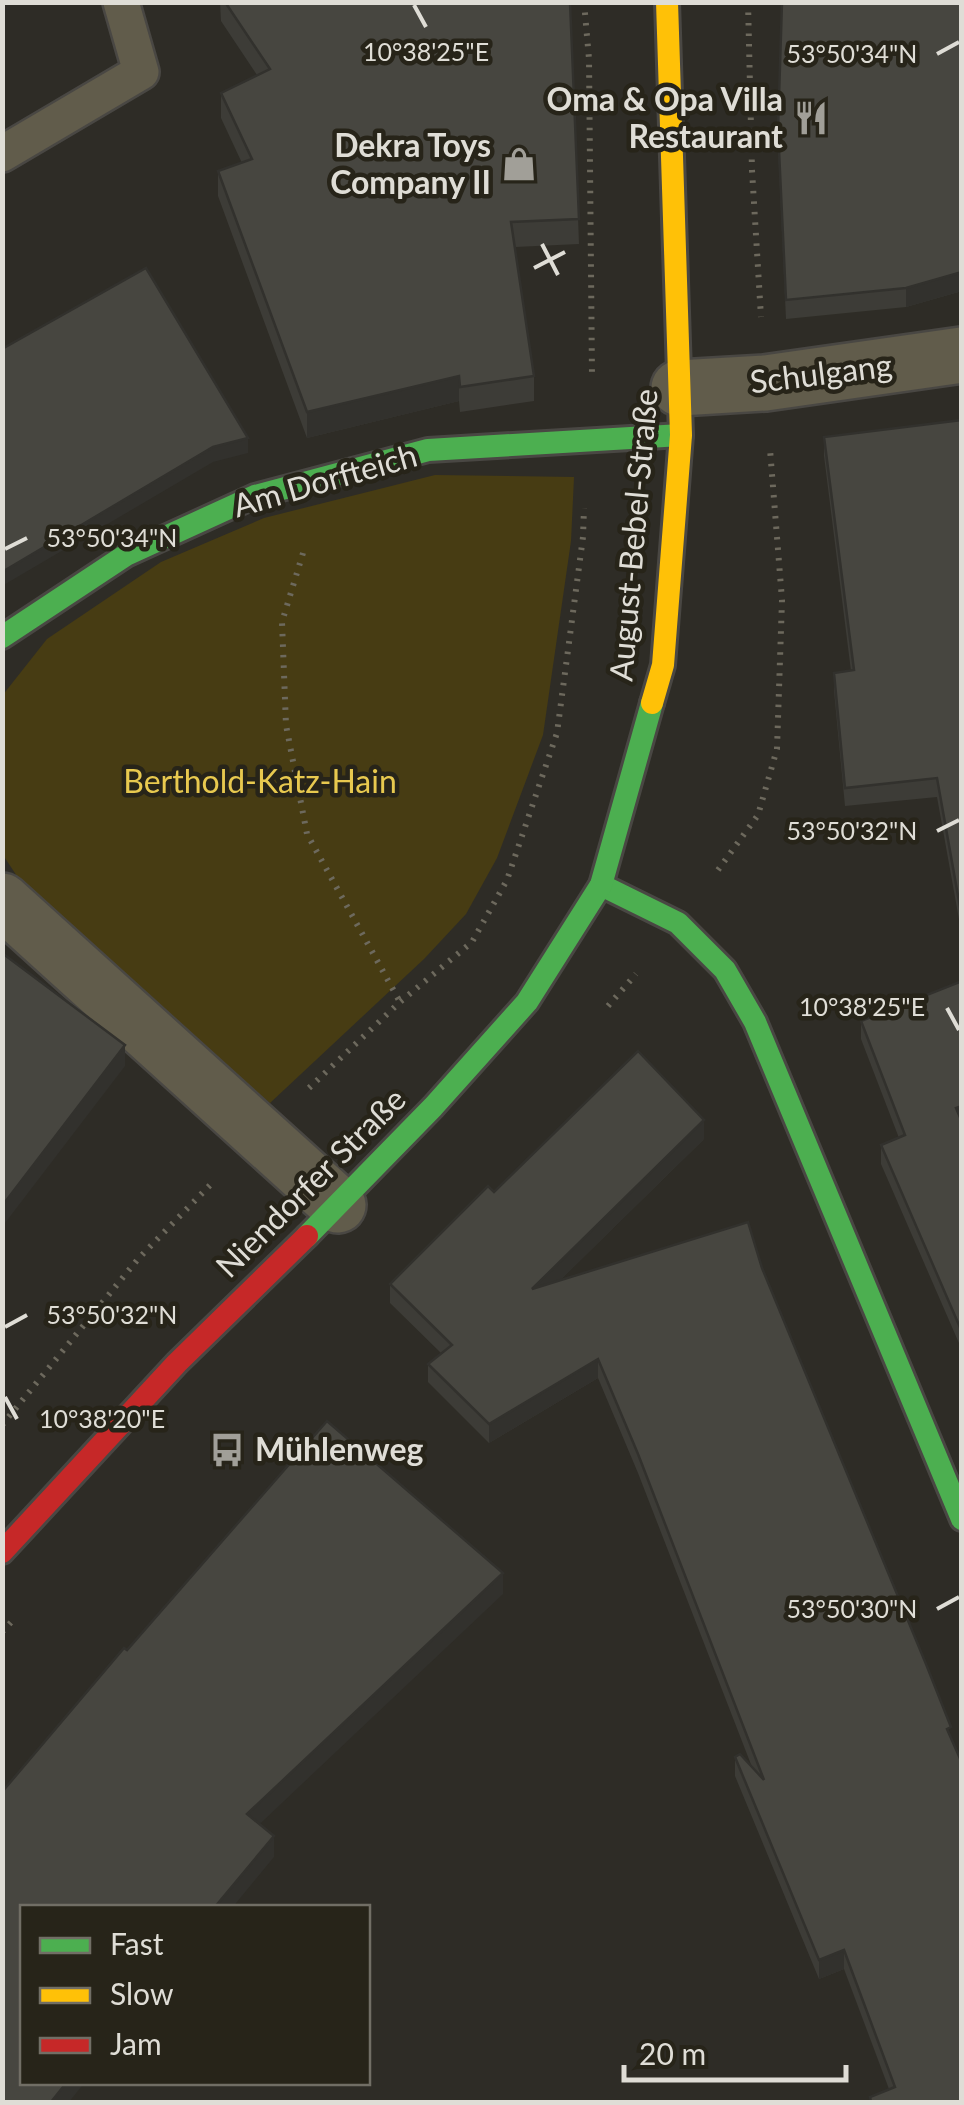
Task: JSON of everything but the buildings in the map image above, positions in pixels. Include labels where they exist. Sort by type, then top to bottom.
[{"type":"main road","name":"August-Bebel-Straße","points":[[601,884],[663,666],[680,411],[667,2]]},
{"type":"main road","name":"Am Dorfteich","points":[[2,637],[126,554],[255,496],[428,450],[586,442],[680,411]]},
{"type":"main road","name":"Niendorfer Straße","points":[[2,1552],[176,1364],[338,1205],[527,1002],[601,884]]},
{"type":"main road","points":[[601,884],[678,923],[725,970],[755,1022],[962,1519]]},
{"type":"street","name":"Schulgang","points":[[680,411],[764,383],[962,355]]},
{"type":"street","points":[[2,901],[338,1205]]},
{"type":"lane","points":[[2,154],[142,72],[121,2]]},
{"type":"path","points":[[2,1426],[138,1260],[260,1134],[400,1002],[472,942],[507,880],[557,733],[583,537],[592,388],[589,60],[584,2]]},
{"type":"path","points":[[326,476],[282,622],[286,725],[307,834],[400,1002]]},
{"type":"green space","name":"Berthold-Katz-Hain","points":[[435,475],[574,477],[571,541],[543,735],[497,858],[466,914],[424,959],[270,1103],[42,914],[3,855],[2,696],[47,639],[161,562],[264,518]]},
{"type":"traffic: fast","points":[[2,637],[126,555],[255,496],[428,450],[681,435]]},
{"type":"traffic: fast","points":[[307,1236],[433,1107],[527,1002],[601,885],[652,703]]},
{"type":"traffic: fast","points":[[601,885],[678,923],[725,970],[755,1022],[962,1519]]},
{"type":"traffic: slow","points":[[652,703],[663,665],[681,435],[667,2]]},
{"type":"traffic: jam","points":[[2,1552],[177,1363],[307,1236]]},
{"type":"place","name":"Oma & Opa Villa Restaurant","points":[[811,118]]},
{"type":"place","name":"Dekra Toys Company II","points":[[519,164]]},
{"type":"place","name":"Mühlenweg","points":[[227,1450]]}]
